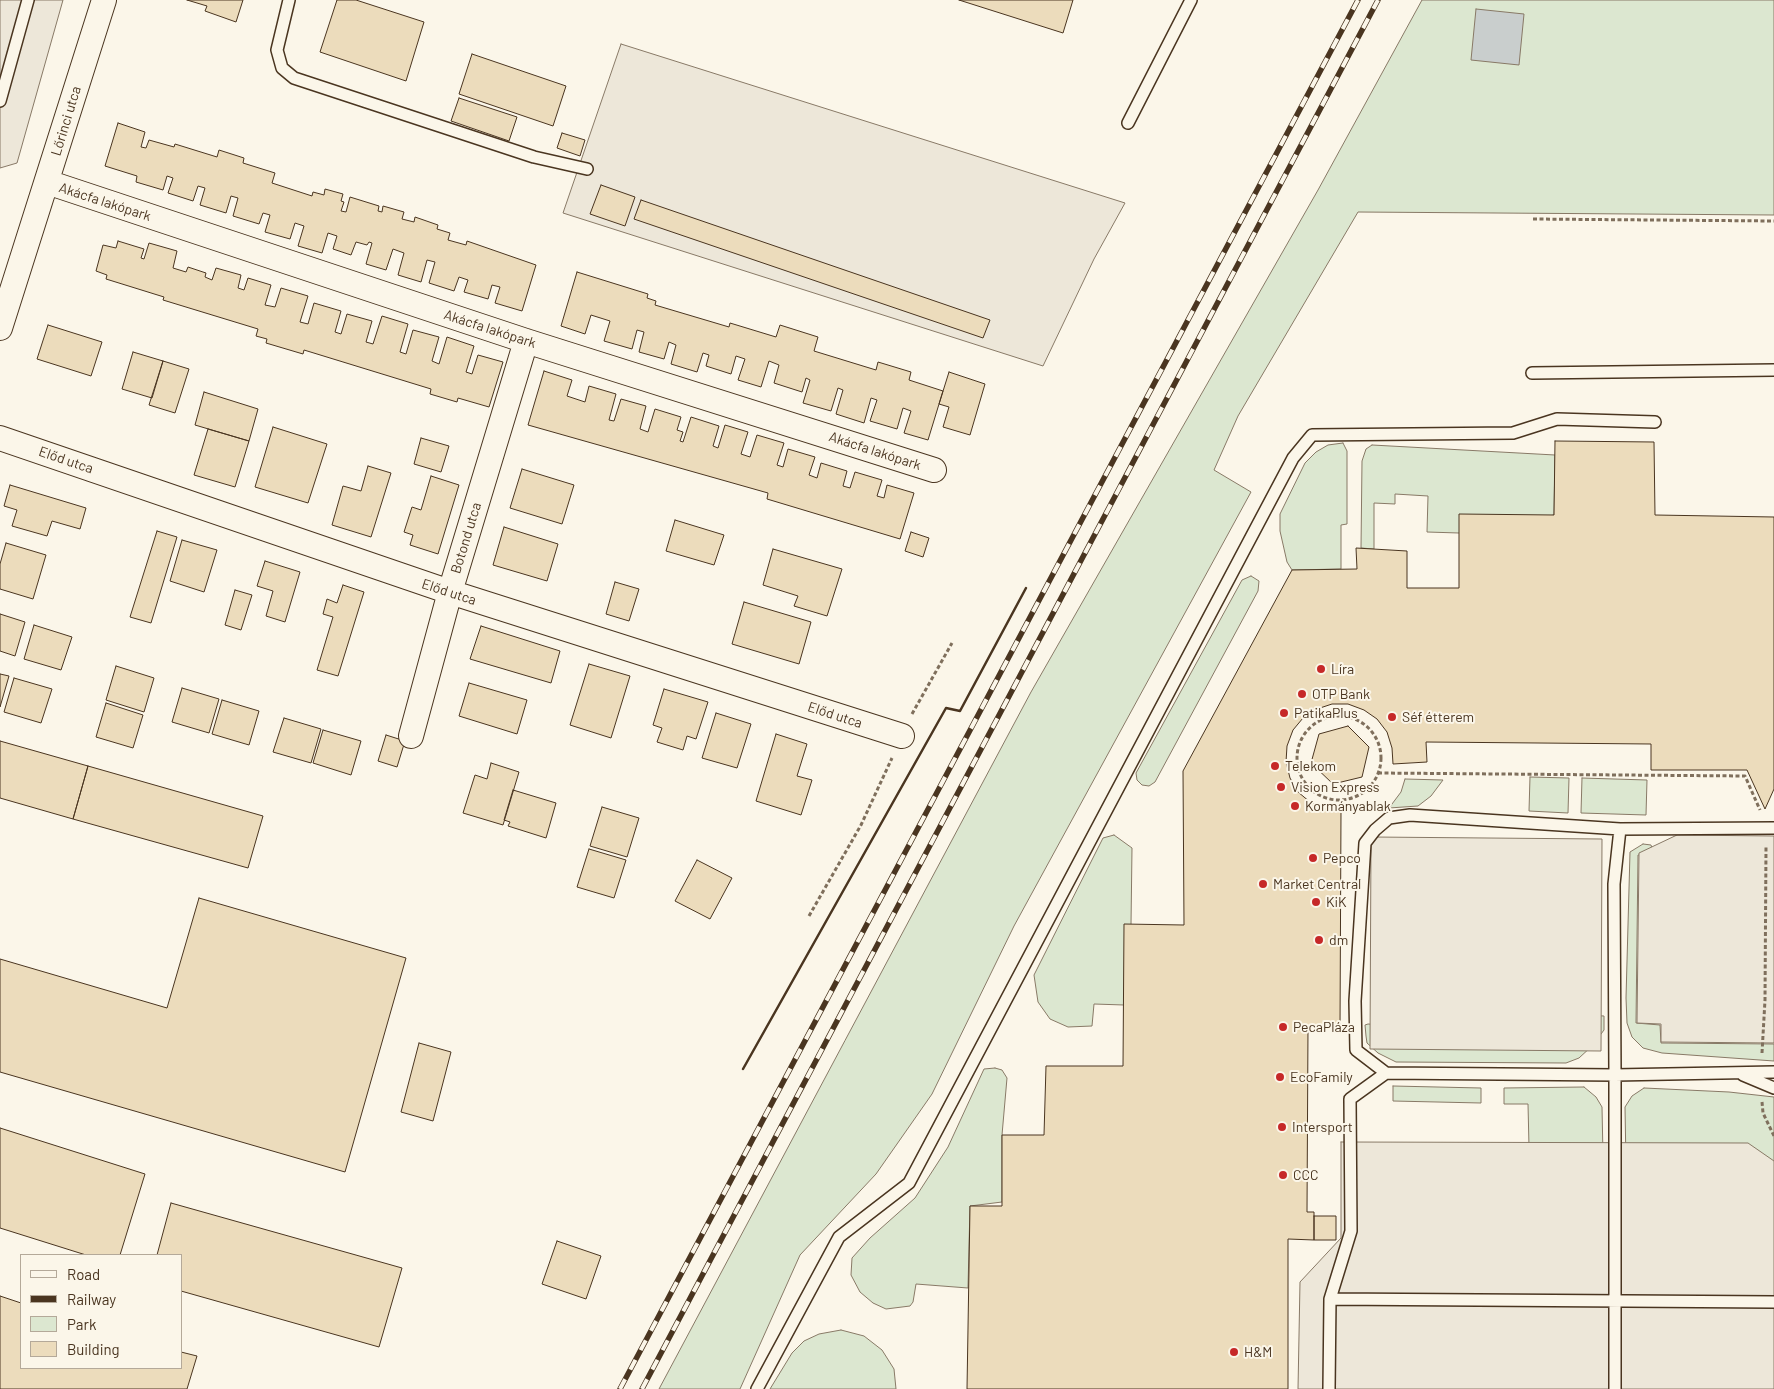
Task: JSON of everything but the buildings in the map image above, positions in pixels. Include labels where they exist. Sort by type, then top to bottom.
[{"type":"street","name":"Lőrinci utca","points":[[0,328],[104,0]]},
{"type":"street","name":"Akácfa lakópark","points":[[47,182],[526,341],[934,470]]},
{"type":"street","name":"Botond utca","points":[[411,736],[450,592],[526,341]]},
{"type":"street","name":"Előd utca","points":[[0,438],[450,592],[902,736]]},
{"type":"lane","points":[[0,101],[28,0]]},
{"type":"lane","points":[[289,0],[277,50],[282,68],[294,78],[534,157],[587,169]]},
{"type":"lane","points":[[1128,122],[1191,0]]},
{"type":"lane","points":[[1532,373],[1774,370]]},
{"type":"lane","points":[[757,1389],[839,1237],[910,1182],[1292,458],[1312,435],[1513,433],[1558,419],[1655,422]]},
{"type":"lane","points":[[1386,1073],[1356,1050],[1355,1001],[1365,843],[1375,830],[1389,818],[1410,815],[1620,829],[1770,828]]},
{"type":"lane","points":[[1615,1389],[1614,884],[1620,829]]},
{"type":"lane","points":[[1761,1078],[1774,1072]]},
{"type":"lane","points":[[1329,1389],[1330,1299],[1351,1231],[1350,1099],[1386,1073],[1615,1075],[1737,1073],[1761,1078],[1774,1088]]},
{"type":"lane","points":[[1330,1299],[1774,1302]]},
{"type":"path","points":[[1533,219],[1774,220]]},
{"type":"path","points":[[809,916],[861,825],[902,736],[952,642]]},
{"type":"path","points":[[1333,716],[1350,717],[1366,725],[1376,739],[1381,756],[1378,773],[1368,788],[1354,797],[1336,800],[1320,795],[1306,784],[1298,768],[1297,750],[1304,734],[1316,722],[1333,716]]},
{"type":"path","points":[[1378,773],[1744,776],[1770,828],[1761,1078],[1763,1113],[1774,1136]]},
{"type":"green space","points":[[1422,0],[1774,0],[1774,215],[1358,212],[1238,416],[1214,470],[1251,492],[1014,926],[932,1094],[876,1174],[800,1255],[740,1389],[659,1389],[1031,692],[1318,190]]},
{"type":"green space","points":[[1343,443],[1347,451],[1347,524],[1341,525],[1341,569],[1292,570],[1287,562],[1280,531],[1280,514],[1305,463],[1316,452],[1328,445]]},
{"type":"green space","points":[[1372,445],[1555,455],[1554,515],[1459,533],[1427,532],[1428,496],[1395,494],[1395,504],[1374,503],[1374,549],[1361,548],[1362,461],[1366,449]]},
{"type":"green space","points":[[1251,576],[1259,581],[1258,591],[1155,782],[1149,786],[1142,785],[1137,780],[1136,773],[1242,580]]},
{"type":"green space","points":[[1530,777],[1569,778],[1568,813],[1529,811]]},
{"type":"green space","points":[[1582,778],[1647,780],[1646,815],[1581,813]]},
{"type":"green space","points":[[1405,779],[1443,780],[1431,796],[1418,806],[1389,808],[1401,792]]},
{"type":"green space","points":[[1114,835],[1132,848],[1131,925],[1124,1005],[1094,1004],[1092,1026],[1068,1027],[1050,1019],[1038,1002],[1034,975],[1103,838]]},
{"type":"green space","points":[[1643,844],[1651,845],[1654,855],[1638,855],[1636,1023],[1660,1025],[1661,1043],[1774,1044],[1774,1061],[1662,1053],[1643,1048],[1632,1037],[1627,1023],[1626,998],[1630,852]]},
{"type":"green space","points":[[1587,1015],[1604,1016],[1604,1030],[1592,1046],[1579,1058],[1566,1063],[1396,1062],[1378,1053],[1367,1043],[1365,1025],[1387,1025]]},
{"type":"green space","points":[[995,1068],[1002,1070],[1007,1078],[1002,1135],[1002,1202],[970,1206],[968,1288],[916,1284],[913,1302],[910,1306],[886,1309],[873,1303],[860,1292],[851,1275],[852,1258],[870,1238],[915,1198],[948,1147],[984,1069]]},
{"type":"green space","points":[[1393,1086],[1481,1088],[1481,1103],[1393,1101]]},
{"type":"green space","points":[[1584,1087],[1596,1097],[1602,1107],[1603,1156],[1529,1147],[1528,1104],[1504,1104],[1504,1088]]},
{"type":"green space","points":[[1644,1088],[1729,1092],[1774,1097],[1774,1175],[1626,1165],[1625,1107],[1632,1096]]},
{"type":"green space","points":[[841,1330],[864,1336],[882,1350],[894,1369],[896,1389],[770,1389],[792,1353],[804,1341],[819,1334]]},
{"type":"shaded area","points":[[0,0],[63,0],[17,163],[0,168]]},
{"type":"shaded area","points":[[1476,9],[1524,14],[1519,65],[1471,60]]},
{"type":"shaded area","points":[[621,44],[1125,203],[1094,259],[1043,366],[563,213]]},
{"type":"shaded area","points":[[1677,835],[1774,836],[1774,1043],[1661,1042],[1661,1024],[1637,1023],[1639,853]]},
{"type":"shaded area","points":[[1371,837],[1602,839],[1601,1051],[1370,1049]]},
{"type":"shaded area","points":[[1341,1142],[1748,1143],[1774,1161],[1774,1389],[1298,1389],[1300,1282],[1341,1238]]},
{"type":"railway","points":[[620,1389],[1358,0]]},
{"type":"railway","points":[[642,1389],[1378,0]]},
{"type":"wall","points":[[743,1069],[946,708],[960,711],[1026,588]]},
{"type":"place","name":"Líra","points":[[1321,669]]},
{"type":"place","name":"OTP Bank","points":[[1302,694]]},
{"type":"place","name":"PatikaPlus","points":[[1284,713]]},
{"type":"place","name":"Séf étterem","points":[[1392,717]]},
{"type":"place","name":"Telekom","points":[[1275,766]]},
{"type":"place","name":"Vision Express","points":[[1281,787]]},
{"type":"place","name":"Kormányablak","points":[[1295,806]]},
{"type":"place","name":"Pepco","points":[[1313,858]]},
{"type":"place","name":"Market Central","points":[[1263,884]]},
{"type":"place","name":"KiK","points":[[1316,902]]},
{"type":"place","name":"dm","points":[[1319,940]]},
{"type":"place","name":"PecaPláza","points":[[1283,1027]]},
{"type":"place","name":"EcoFamily","points":[[1280,1077]]},
{"type":"place","name":"Intersport","points":[[1282,1127]]},
{"type":"place","name":"CCC","points":[[1283,1175]]},
{"type":"place","name":"H&M","points":[[1234,1352]]}]
